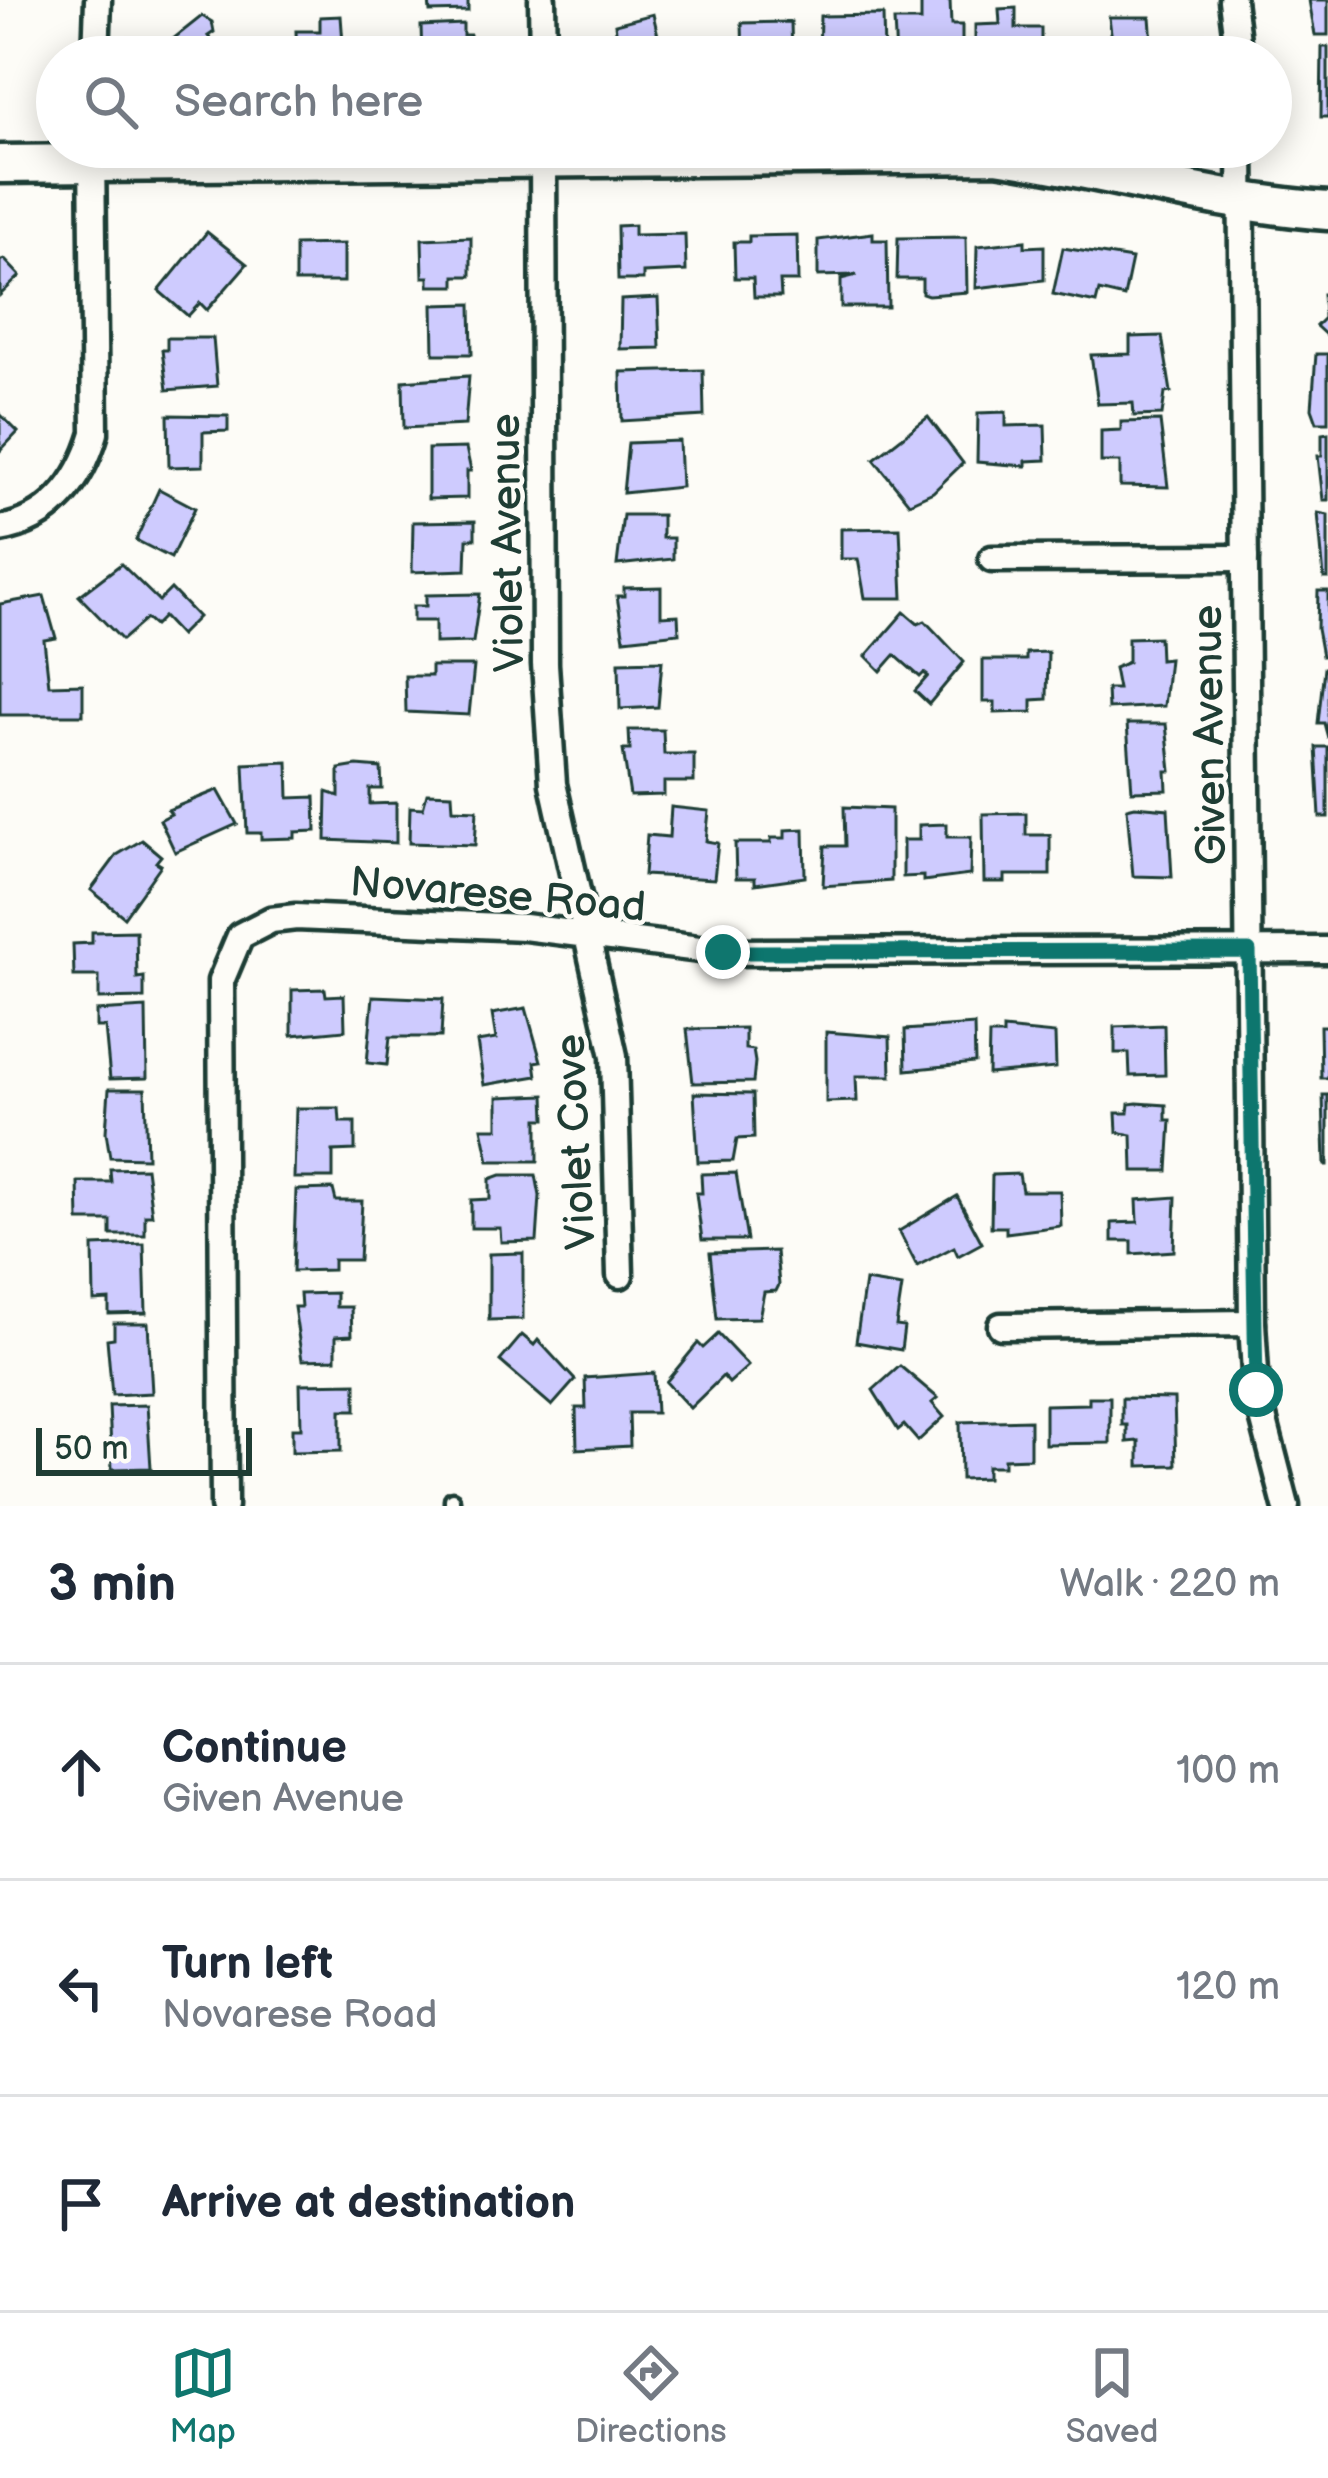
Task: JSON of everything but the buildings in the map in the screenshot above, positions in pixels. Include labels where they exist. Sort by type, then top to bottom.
[{"type":"street","points":[[97,36],[98,0]]},
{"type":"street","points":[[542,0],[543,36]]},
{"type":"street","points":[[1232,0],[1236,36]]},
{"type":"street","points":[[0,164],[36,160]]},
{"type":"street","points":[[0,530],[56,504],[82,475],[95,433],[92,168]]},
{"type":"street","name":"Violet Avenue","points":[[543,168],[545,664],[553,784],[588,935]]},
{"type":"street","points":[[1090,168],[1242,202],[1328,211]]},
{"type":"street","name":"Given Avenue","points":[[1241,168],[1252,1323],[1256,1390],[1286,1506]]},
{"type":"street","points":[[992,560],[1245,558]]},
{"type":"street","name":"Novarese Road","points":[[224,1506],[221,981],[231,950],[255,926],[296,917],[814,954],[1328,950]]},
{"type":"street","name":"Violet Cove","points":[[588,935],[614,1056],[620,1276]]},
{"type":"street","points":[[1001,1326],[1252,1323]]},
{"type":"route","points":[[723,952],[1249,951],[1256,1390]]}]
